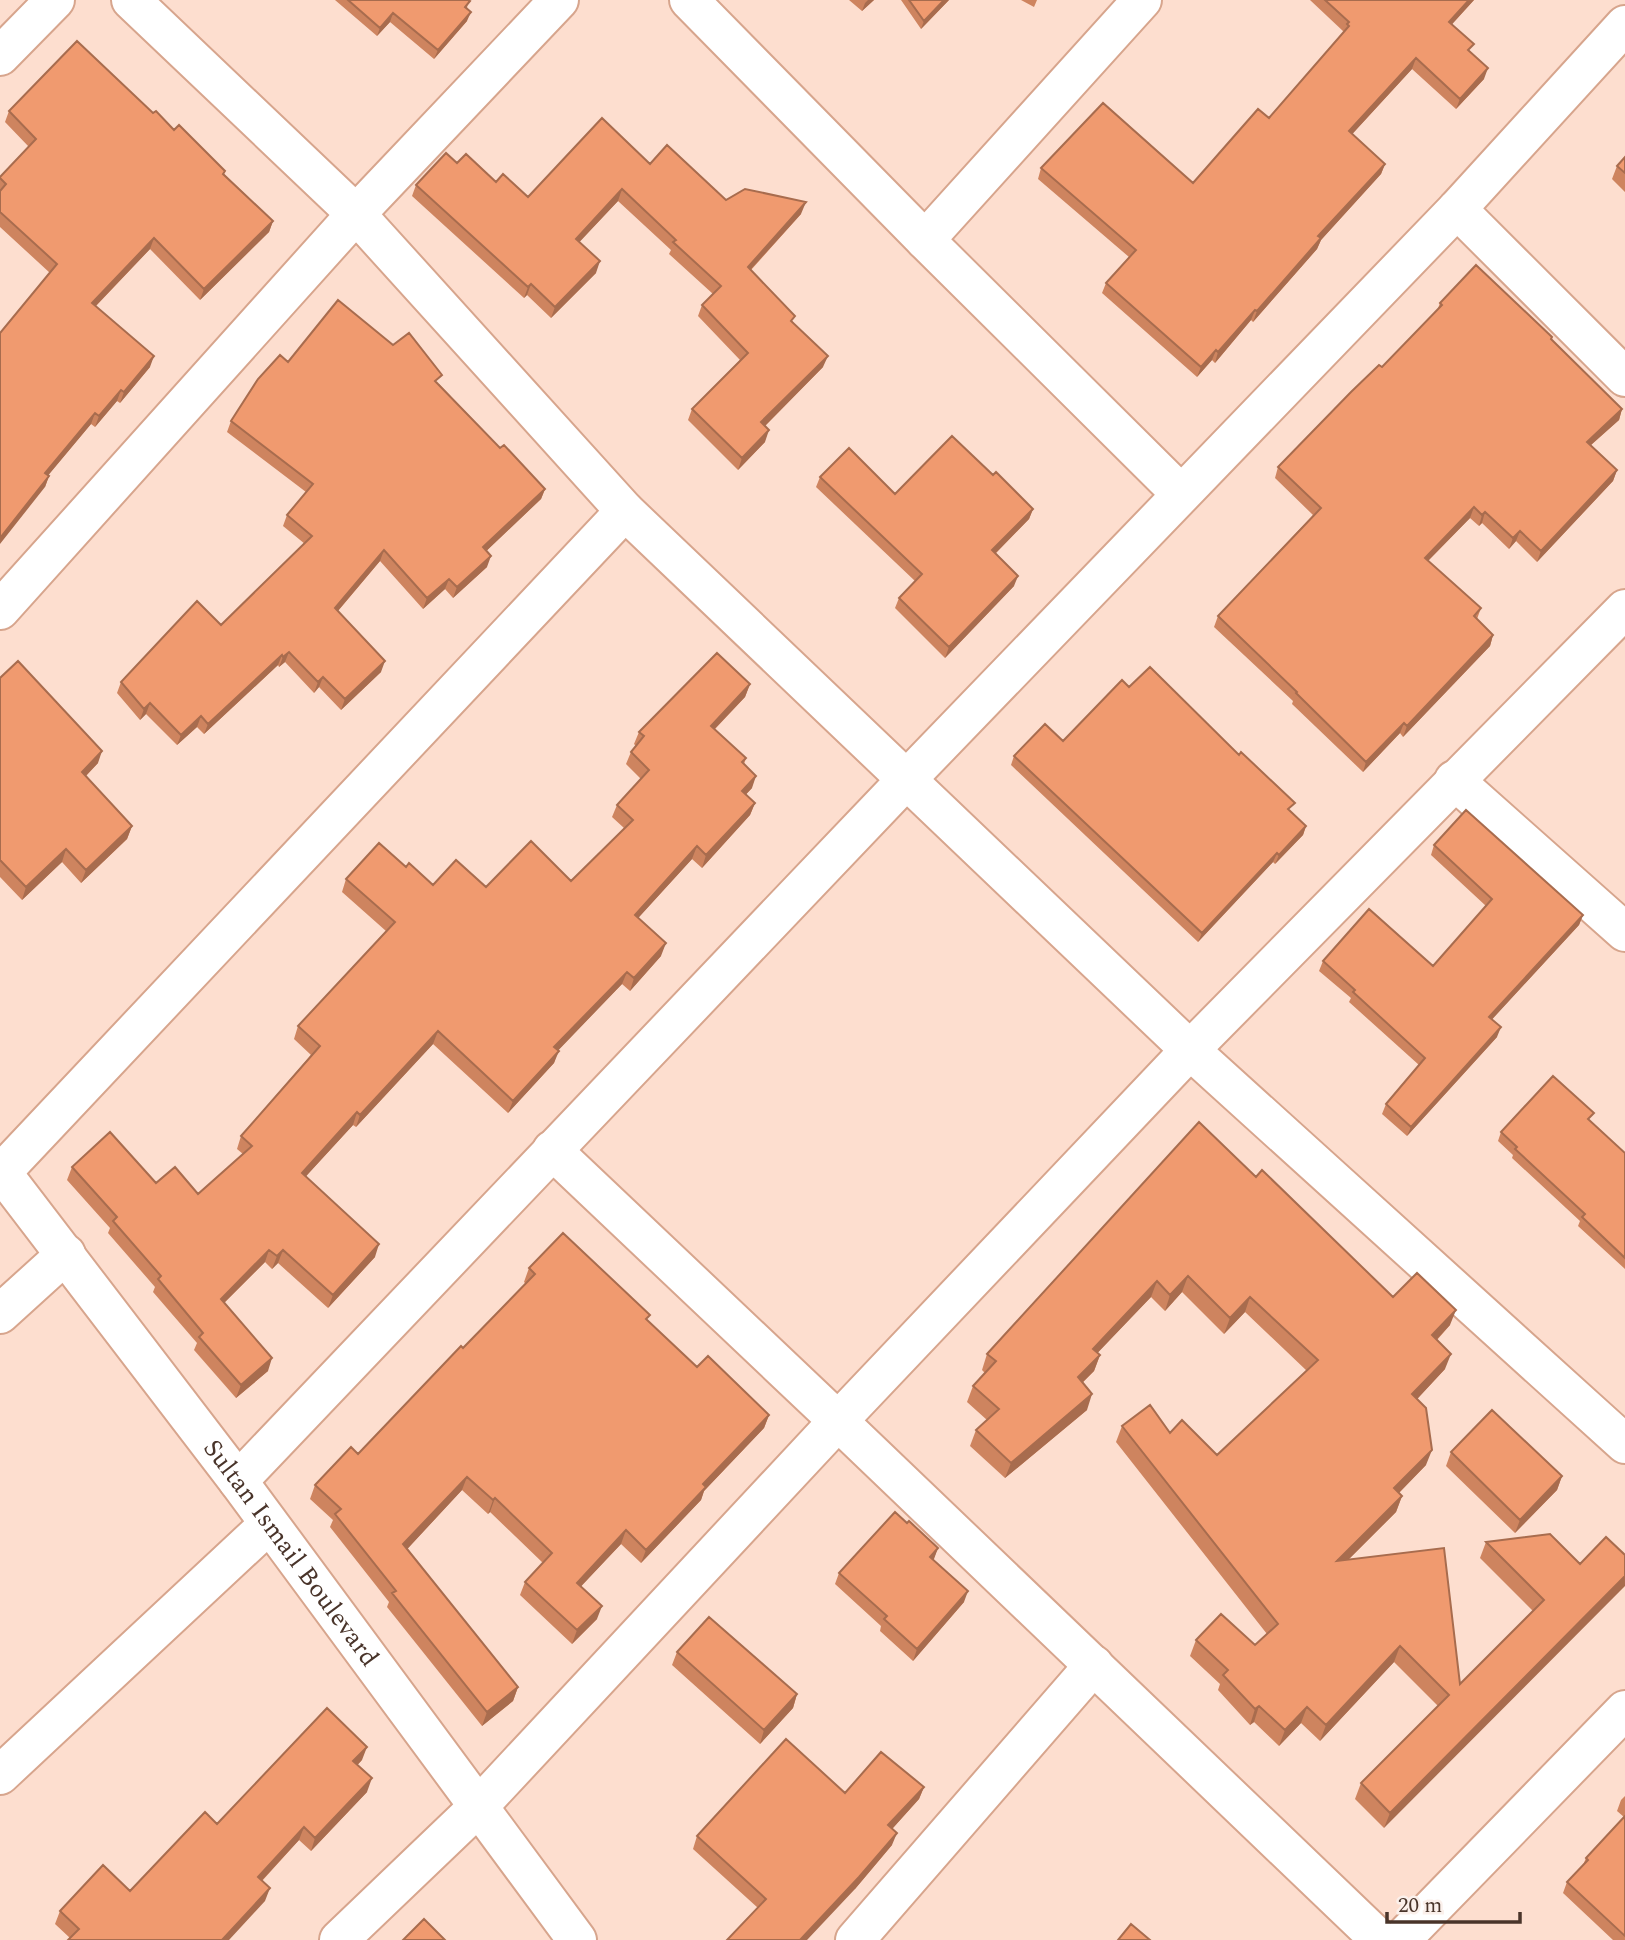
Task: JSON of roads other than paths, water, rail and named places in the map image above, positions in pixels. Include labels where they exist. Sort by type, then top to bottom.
[{"type":"street","points":[[0,56],[55,0]]},
{"type":"street","points":[[131,0],[355,214],[625,511],[1190,1050],[1625,1444]]},
{"type":"street","points":[[0,610],[355,214],[559,0]]},
{"type":"street","points":[[689,0],[925,240],[1181,494]]},
{"type":"street","points":[[925,240],[1142,0]]},
{"type":"street","points":[[238,1481],[907,779],[1457,209],[1625,25]]},
{"type":"street","points":[[1457,209],[1625,377]]},
{"type":"street","points":[[1,1171],[625,511]]},
{"type":"street","points":[[339,1940],[478,1807],[838,1421],[1190,1050],[1625,609]]},
{"type":"street","points":[[1454,780],[1625,932]]},
{"type":"street","points":[[552,1150],[1380,1940]]},
{"type":"street","name":"Sultan Ismail Boulevard","points":[[1,1171],[238,1481],[577,1940]]},
{"type":"street","points":[[0,1314],[66,1254]]},
{"type":"street","points":[[0,1775],[268,1524]]},
{"type":"street","points":[[855,1940],[1094,1665]]},
{"type":"street","points":[[1401,1940],[1625,1710]]}]
